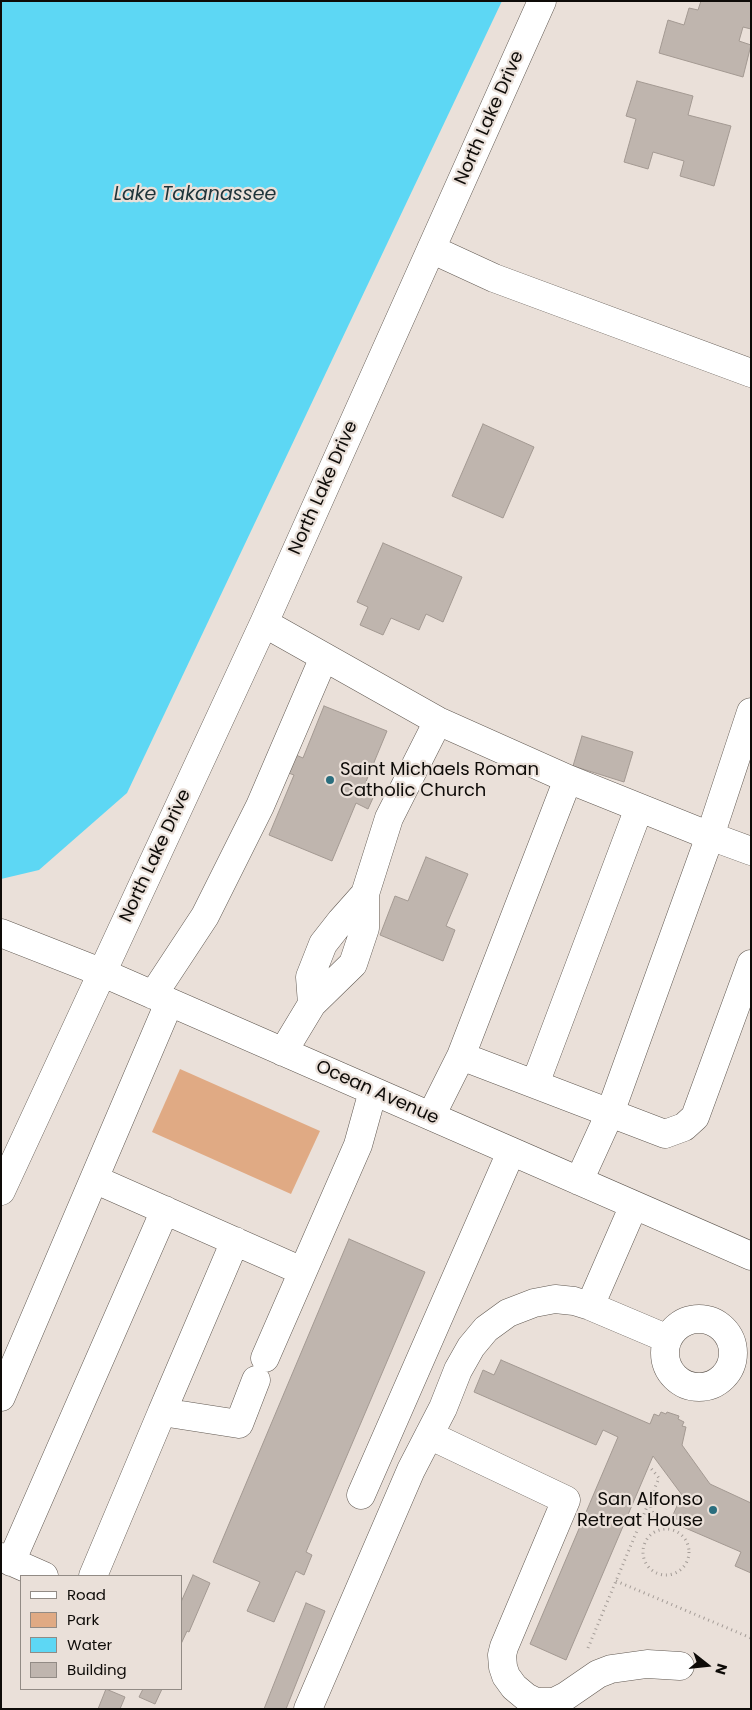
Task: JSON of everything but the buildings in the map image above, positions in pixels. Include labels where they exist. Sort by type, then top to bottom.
[{"type":"street","name":"North Lake Drive","points":[[1,1191],[264,623],[542,1]]},
{"type":"street","points":[[431,249],[494,278],[751,373]]},
{"type":"street","points":[[264,623],[438,722],[568,779],[751,851]]},
{"type":"street","points":[[1,1397],[94,1179],[161,999],[260,806],[324,657]]},
{"type":"street","points":[[580,1182],[610,1113],[710,836],[751,712]]},
{"type":"street","points":[[283,1052],[312,1004],[310,976],[323,944],[365,894],[389,818],[438,722]]},
{"type":"street","points":[[430,1116],[461,1056],[568,779]]},
{"type":"street","points":[[535,1084],[639,808]]},
{"type":"street","name":"Ocean Avenue","points":[[1,933],[102,973],[751,1256]]},
{"type":"street","points":[[461,1056],[665,1134],[684,1127],[695,1117],[751,964]]},
{"type":"street","points":[[162,1412],[238,1424],[358,1145],[373,1092]]},
{"type":"street","points":[[361,1495],[511,1152]]},
{"type":"street","points":[[94,1179],[302,1272]]},
{"type":"street","points":[[590,1306],[634,1205]]},
{"type":"street","points":[[42,1575],[6,1560],[165,1210]]},
{"type":"street","points":[[93,1575],[235,1242]]},
{"type":"street","points":[[308,1709],[411,1470],[442,1408],[458,1370],[471,1347],[486,1329],[508,1313],[534,1303],[555,1300],[574,1301],[668,1339]]},
{"type":"street","points":[[701,1318],[718,1324],[741,1341],[726,1374],[713,1384],[697,1387],[683,1383],[674,1376],[666,1363],[665,1352],[668,1339],[673,1330],[689,1320],[701,1318]]},
{"type":"street","points":[[429,1435],[566,1500],[506,1639],[502,1655],[506,1676],[524,1703],[554,1702],[598,1674],[628,1665],[663,1664],[680,1666]]},
{"type":"path","points":[[587,1650],[659,1478],[649,1466]]},
{"type":"path","points":[[649,1502],[658,1530]]},
{"type":"path","points":[[658,1530],[676,1530],[687,1541],[690,1551],[688,1562],[677,1573],[662,1575],[652,1570],[645,1562],[643,1556],[644,1545],[650,1535],[658,1530]]},
{"type":"path","points":[[616,1581],[751,1638]]},
{"type":"green space","points":[[180,1069],[320,1131],[291,1194],[152,1132]]},
{"type":"water","name":"Lake Takanassee","points":[[1,1],[502,1],[127,793],[39,870],[1,879]]},
{"type":"place","name":"Saint Michaels Roman Catholic Church","points":[[330,780]]},
{"type":"place","name":"San Alfonso Retreat House","points":[[713,1510]]}]
